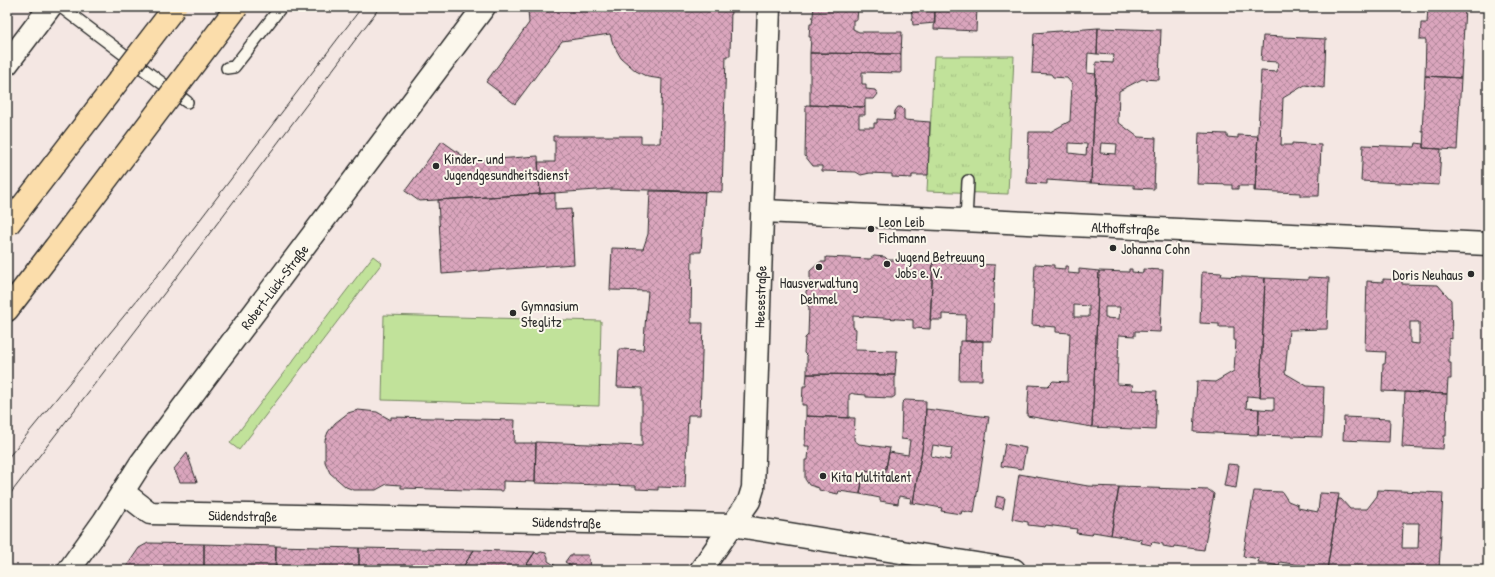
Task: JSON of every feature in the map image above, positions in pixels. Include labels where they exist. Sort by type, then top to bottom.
[{"type":"highway","points":[[7,226],[174,7]]},
{"type":"highway","points":[[7,310],[237,7]]},
{"type":"street","points":[[7,64],[50,7]]},
{"type":"street","name":"Robert-Lück-Straße","points":[[69,570],[123,492],[141,463],[484,7]]},
{"type":"street","name":"Heesestraße","points":[[701,570],[749,501],[752,488],[763,211],[769,7]]},
{"type":"street","name":"Althoffstraße","points":[[763,211],[1488,244]]},
{"type":"street","name":"Südendstraße","points":[[123,492],[150,513],[732,525],[1014,570]]},
{"type":"lane","points":[[61,7],[187,102]]},
{"type":"lane","points":[[227,68],[234,67],[281,7]]},
{"type":"lane","points":[[966,220],[968,181]]},
{"type":"green space","points":[[934,56],[1014,56],[1008,194],[927,191]]},
{"type":"green space","points":[[373,256],[382,263],[239,450],[230,443]]},
{"type":"green space","points":[[384,315],[601,321],[599,406],[382,400]]},
{"type":"building","points":[[530,7],[731,7],[730,56],[726,56],[722,192],[611,189],[540,194],[538,162],[555,162],[555,141],[553,141],[553,136],[641,136],[641,143],[660,143],[662,79],[648,77],[636,71],[621,58],[613,44],[610,34],[562,41],[515,104],[486,82],[529,23],[528,10]]},
{"type":"building","points":[[814,7],[858,8],[857,20],[853,20],[853,29],[859,32],[902,32],[901,54],[810,53],[810,24],[812,24]]},
{"type":"building","points":[[911,7],[935,7],[935,23],[913,25]]},
{"type":"building","points":[[935,7],[977,7],[976,31],[934,29]]},
{"type":"building","points":[[1428,7],[1465,8],[1461,78],[1425,76],[1426,40],[1420,40],[1421,23],[1427,23]]},
{"type":"building","points":[[1098,28],[1161,30],[1159,80],[1142,79],[1119,91],[1118,122],[1138,137],[1156,138],[1154,189],[1134,188],[1134,185],[1091,183],[1096,62],[1113,63],[1114,55],[1097,54]],"holes":[[[1101,143],[1117,144],[1116,154],[1100,153]]]},
{"type":"building","points":[[1098,28],[1097,54],[1088,53],[1087,73],[1096,74],[1091,183],[1047,180],[1047,184],[1027,183],[1029,132],[1050,132],[1070,121],[1072,84],[1067,78],[1053,77],[1051,74],[1032,73],[1034,33]],"holes":[[[1069,143],[1087,144],[1086,155],[1069,153]]]},
{"type":"building","points":[[1263,36],[1326,39],[1324,88],[1305,85],[1283,98],[1281,145],[1292,145],[1292,143],[1321,145],[1319,196],[1300,196],[1300,193],[1255,191],[1261,71],[1277,72],[1278,62],[1261,61]]},
{"type":"building","points":[[810,53],[901,54],[901,73],[862,72],[862,84],[866,84],[866,89],[875,90],[878,94],[874,99],[865,99],[865,107],[810,105]]},
{"type":"building","points":[[1425,76],[1461,78],[1457,150],[1423,148],[1424,132],[1422,132]]},
{"type":"building","points":[[806,105],[865,107],[865,115],[859,115],[859,127],[874,127],[874,123],[877,123],[877,119],[894,120],[895,111],[898,107],[901,107],[904,110],[904,120],[930,122],[928,175],[912,175],[912,178],[892,177],[892,174],[870,173],[861,175],[856,172],[822,171],[822,166],[813,166],[805,156]]},
{"type":"building","points":[[1199,133],[1227,134],[1227,137],[1238,138],[1238,135],[1258,136],[1255,191],[1254,186],[1238,186],[1238,189],[1232,189],[1232,185],[1197,184]]},
{"type":"building","points":[[442,141],[470,161],[538,156],[540,194],[419,201],[405,191]]},
{"type":"building","points":[[1416,143],[1423,144],[1423,148],[1441,149],[1439,185],[1361,181],[1363,145],[1415,147]]},
{"type":"building","points":[[650,191],[705,192],[701,252],[692,252],[691,323],[703,323],[700,415],[688,415],[685,488],[658,487],[658,490],[636,489],[636,486],[535,483],[536,442],[642,446],[642,388],[617,387],[619,349],[643,350],[648,291],[610,290],[612,248],[643,249],[648,234]]},
{"type":"building","points":[[555,193],[555,210],[571,209],[574,264],[442,274],[438,200]]},
{"type":"building","points":[[874,256],[885,257],[888,260],[900,260],[904,257],[916,258],[919,261],[933,262],[930,329],[913,328],[913,320],[853,316],[853,327],[856,329],[855,350],[897,351],[895,375],[807,374],[807,356],[804,353],[805,338],[808,335],[809,307],[806,304],[806,291],[810,288],[810,271],[820,262],[826,262],[826,257],[870,259]]},
{"type":"building","points":[[933,262],[995,265],[992,341],[965,341],[966,315],[942,314],[942,320],[930,320]]},
{"type":"building","points":[[1035,264],[1054,265],[1054,268],[1065,269],[1065,266],[1068,266],[1068,273],[1079,274],[1079,269],[1099,271],[1092,427],[1027,416],[1029,385],[1048,386],[1053,381],[1068,382],[1070,333],[1056,332],[1056,327],[1032,325]],"holes":[[[1074,305],[1089,306],[1089,317],[1074,317]]]},
{"type":"building","points":[[1129,269],[1132,269],[1132,272],[1143,273],[1143,269],[1163,270],[1160,332],[1135,331],[1135,336],[1119,335],[1117,384],[1133,385],[1132,390],[1157,391],[1155,430],[1092,427],[1099,271],[1129,272]],"holes":[[[1105,307],[1120,307],[1119,319],[1105,318]]]},
{"type":"building","points":[[1202,272],[1222,273],[1221,276],[1265,278],[1260,397],[1247,396],[1246,408],[1259,409],[1258,435],[1194,432],[1197,381],[1215,382],[1234,371],[1236,341],[1234,340],[1234,327],[1219,327],[1219,324],[1200,323]]},
{"type":"building","points":[[1308,277],[1329,278],[1327,329],[1289,330],[1285,373],[1307,386],[1324,387],[1322,437],[1258,435],[1259,409],[1274,410],[1274,397],[1260,397],[1265,278],[1308,280]]},
{"type":"building","points":[[1383,279],[1402,280],[1402,284],[1438,285],[1451,300],[1452,339],[1449,338],[1449,363],[1451,363],[1451,379],[1448,379],[1447,394],[1382,391],[1383,364],[1385,364],[1386,352],[1365,351],[1367,281],[1383,282]],"holes":[[[1410,322],[1419,322],[1419,344],[1410,343]]]},
{"type":"building","points":[[960,341],[983,341],[982,380],[959,380]]},
{"type":"building","points":[[807,374],[895,375],[895,396],[892,398],[866,397],[866,395],[852,393],[849,395],[849,418],[806,416],[806,405],[802,405],[803,386],[806,386]]},
{"type":"building","points":[[1405,392],[1447,394],[1446,436],[1444,436],[1443,449],[1402,447]]},
{"type":"building","points":[[905,400],[926,401],[925,432],[913,503],[910,503],[911,498],[899,496],[898,504],[880,501],[880,498],[860,494],[864,470],[885,473],[889,452],[908,455],[910,440],[901,439],[902,403]]},
{"type":"building","points":[[926,409],[989,417],[974,513],[962,511],[961,514],[941,511],[942,508],[913,503],[925,432]],"holes":[[[933,445],[952,448],[950,460],[931,456]]]},
{"type":"building","points":[[358,410],[377,412],[391,420],[391,417],[515,420],[514,443],[536,443],[535,482],[503,481],[503,491],[401,488],[401,485],[387,484],[376,490],[354,490],[346,487],[330,473],[325,462],[325,440],[328,432],[335,423],[348,413]]},
{"type":"building","points":[[806,416],[855,418],[854,440],[859,444],[890,448],[885,473],[864,470],[860,494],[839,491],[838,494],[819,490],[819,488],[809,485],[805,479],[805,460],[808,460],[809,446],[805,446]]},
{"type":"building","points":[[1344,417],[1390,419],[1389,442],[1343,440]]},
{"type":"building","points":[[1005,444],[1026,448],[1022,469],[1001,466]]},
{"type":"building","points":[[187,453],[197,482],[180,482],[174,469]]},
{"type":"building","points":[[1228,464],[1239,465],[1236,488],[1224,486]]},
{"type":"building","points":[[1019,474],[1088,486],[1119,487],[1111,535],[1093,532],[1092,535],[1076,533],[1077,529],[1046,525],[1045,527],[1028,525],[1028,522],[1012,519]]},
{"type":"building","points":[[1119,487],[1209,490],[1214,494],[1204,550],[1174,546],[1174,548],[1152,542],[1151,545],[1141,543],[1142,540],[1111,535]]},
{"type":"building","points":[[1378,490],[1443,493],[1439,570],[1327,570],[1338,499],[1341,499],[1350,509],[1367,509],[1377,496]],"holes":[[[1403,523],[1419,523],[1418,548],[1402,548]]]},
{"type":"building","points":[[1254,491],[1282,492],[1288,501],[1298,505],[1298,508],[1318,512],[1320,493],[1339,494],[1327,570],[1310,567],[1307,570],[1301,569],[1299,565],[1280,562],[1279,566],[1258,562],[1259,559],[1243,556]]},
{"type":"building","points":[[997,496],[1005,498],[1003,509],[995,507]]},
{"type":"building","points":[[148,543],[204,544],[204,570],[124,570],[139,548]]},
{"type":"building","points":[[204,544],[276,546],[276,568],[275,570],[204,570]]},
{"type":"building","points":[[276,546],[359,548],[359,570],[275,570]]},
{"type":"building","points":[[359,548],[474,550],[461,570],[359,570]]},
{"type":"building","points":[[474,550],[535,552],[523,570],[461,570]]},
{"type":"building","points":[[535,552],[537,554],[541,552],[546,553],[548,561],[562,570],[523,570]]},
{"type":"building","points":[[570,555],[588,555],[590,566],[588,570],[577,570],[565,562]]},
{"type":"tram line","points":[[7,459],[164,267],[362,7]]},
{"type":"tram line","points":[[7,498],[176,278],[380,7]]},
{"type":"place","name":"Kinder- und Jugendgesundheitsdienst","points":[[436,166]]},
{"type":"place","name":"Leon Leib Fichmann","points":[[871,229]]},
{"type":"place","name":"Johanna Cohn","points":[[1113,248]]},
{"type":"place","name":"Jugend Betreuung Jobs e. V.","points":[[887,264]]},
{"type":"place","name":"Hausverwaltung Dehmel","points":[[819,267]]},
{"type":"place","name":"Doris Neuhaus","points":[[1471,274]]},
{"type":"place","name":"Gymnasium Steglitz","points":[[513,313]]},
{"type":"place","name":"Kita Multitalent","points":[[823,476]]}]
